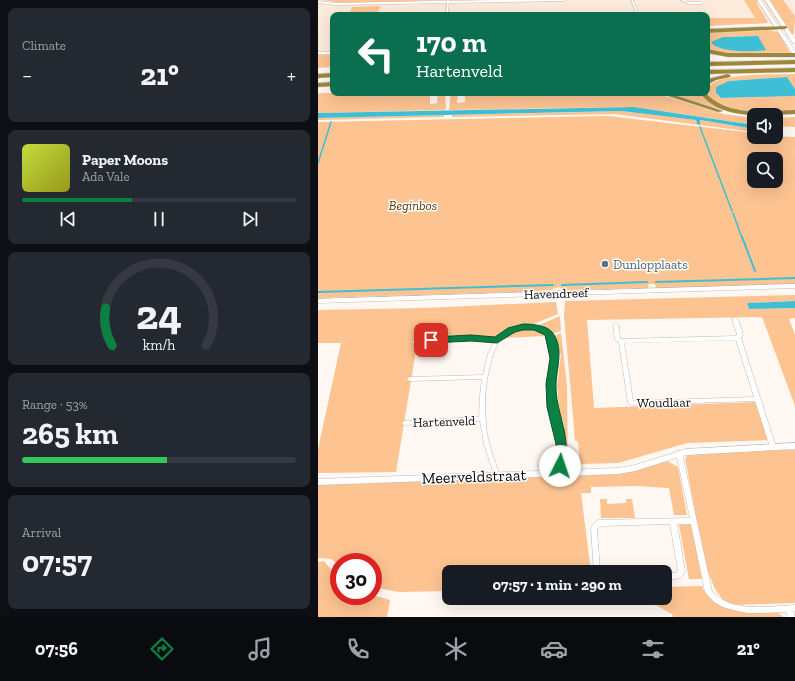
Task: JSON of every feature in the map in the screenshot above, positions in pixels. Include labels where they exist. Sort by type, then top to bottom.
[{"type":"highway","points":[[710,31],[777,27]]},
{"type":"highway","points":[[710,28],[785,27]]},
{"type":"highway","points":[[710,51],[733,55],[795,55]]},
{"type":"highway","points":[[710,60],[795,55]]},
{"type":"highway","points":[[710,64],[795,62]]},
{"type":"highway","points":[[710,68],[795,65]]},
{"type":"highway","points":[[710,81],[727,76],[784,70]]},
{"type":"highway","points":[[710,72],[795,70]]},
{"type":"highway","points":[[318,71],[330,71]]},
{"type":"highway","points":[[318,76],[330,75]]},
{"type":"highway","points":[[318,80],[330,80]]},
{"type":"highway","points":[[318,85],[330,84]]},
{"type":"highway","points":[[672,96],[720,111],[747,115]]},
{"type":"highway","points":[[706,96],[713,103],[736,111],[758,113],[795,112]]},
{"type":"highway","points":[[783,116],[795,116]]},
{"type":"street","points":[[318,1],[345,4],[563,0]]},
{"type":"street","points":[[632,0],[637,12]]},
{"type":"street","points":[[682,0],[694,4],[701,3],[704,0]]},
{"type":"street","points":[[759,0],[795,55]]},
{"type":"street","points":[[767,0],[795,42]]},
{"type":"street","points":[[447,12],[448,1]]},
{"type":"street","points":[[318,53],[330,53]]},
{"type":"street","name":"Havendreef","points":[[318,301],[795,286]]},
{"type":"street","points":[[735,319],[740,334],[738,338],[773,447]]},
{"type":"street","name":"Woudlaar","points":[[616,325],[618,340],[621,342],[631,403],[758,399]]},
{"type":"street","points":[[415,342],[445,338],[497,340],[511,330],[529,327],[548,333],[551,338],[555,358],[551,384],[552,407],[561,444],[562,455],[557,473]]},
{"type":"street","points":[[621,342],[738,338]]},
{"type":"street","name":"Hartenveld","points":[[497,340],[485,377],[483,420],[490,454],[497,475]]},
{"type":"street","points":[[410,379],[485,377]]},
{"type":"street","name":"Hartenveld","points":[[405,423],[483,420]]},
{"type":"street","name":"Meerveldstraat","points":[[318,482],[625,470],[679,453],[698,450],[795,446]]},
{"type":"street","points":[[679,453],[709,592],[714,601],[732,610],[792,608],[791,617]]},
{"type":"street","points":[[672,576],[678,576],[682,571],[673,521]]},
{"type":"street","points":[[597,565],[594,528],[598,523],[693,521]]},
{"type":"shaded area","points":[[318,0],[795,0],[795,24],[710,23],[710,12],[330,12],[330,57],[318,57]]},
{"type":"green space","points":[[322,0],[445,0],[342,3]]},
{"type":"green space","points":[[744,0],[757,0],[757,4],[768,22],[710,26],[710,18],[755,18]]},
{"type":"green space","points":[[770,0],[783,0],[795,16],[794,34],[791,34]]},
{"type":"green space","points":[[381,6],[378,12],[350,12],[352,7]]},
{"type":"green space","points":[[769,30],[778,32],[791,54],[729,53],[710,50],[710,32]],"holes":[[[756,36],[766,50],[740,51],[716,47],[723,37]]]},
{"type":"green space","points":[[318,55],[330,55],[330,67],[318,68]]},
{"type":"green space","points":[[795,74],[795,89],[787,77],[729,81],[716,93],[721,98],[795,96],[795,110],[783,111],[783,108],[747,108],[746,110],[721,105],[712,99],[710,96],[711,85],[720,80],[746,75]]},
{"type":"green space","points":[[318,93],[330,93],[330,96],[430,96],[430,104],[437,103],[438,96],[445,96],[445,110],[318,113]]},
{"type":"green space","points":[[451,96],[458,96],[457,103],[465,102],[465,96],[665,96],[724,114],[747,117],[747,124],[634,107],[449,110]]},
{"type":"green space","points":[[675,96],[703,96],[713,104],[738,113],[711,107]]},
{"type":"green space","points":[[621,111],[696,120],[697,124],[700,124],[699,120],[747,128],[747,131],[614,114],[452,117],[452,115]]},
{"type":"green space","points":[[444,115],[444,117],[318,120],[318,118]]},
{"type":"green space","name":"Beginbos","points":[[608,116],[747,132],[747,144],[783,144],[783,136],[795,137],[795,284],[656,288],[655,284],[649,284],[648,288],[563,290],[559,287],[550,290],[521,292],[318,298],[318,122]]},
{"type":"green space","points":[[795,117],[795,127],[783,126],[783,118]]},
{"type":"green space","points":[[795,295],[795,301],[747,303],[749,309],[795,308],[795,318],[789,319],[795,335],[795,406],[762,317],[587,320],[594,408],[756,402],[766,434],[771,440],[687,443],[618,463],[580,464],[578,442],[575,440],[564,316],[565,301]]},
{"type":"green space","points":[[556,302],[558,314],[531,325],[511,328],[496,338],[455,335],[418,338],[396,472],[318,473],[318,449],[341,343],[318,343],[318,310],[425,308]]},
{"type":"green space","points":[[560,316],[561,331],[552,334],[537,326]]},
{"type":"green space","points":[[517,329],[538,330],[546,336],[502,338]]},
{"type":"green space","points":[[561,333],[567,386],[568,465],[563,465],[564,441],[561,429],[565,428],[562,418],[559,418],[555,409],[559,408],[557,385],[561,354],[557,354],[554,336]]},
{"type":"green space","points":[[774,449],[795,450],[795,603],[731,605],[723,600],[715,589],[705,565],[685,458],[689,454]]},
{"type":"green space","points":[[667,461],[678,467],[687,515],[674,515],[669,488],[636,486],[591,487],[591,493],[581,493],[590,565],[442,565],[442,591],[399,592],[382,589],[382,553],[330,553],[330,559],[318,558],[318,485],[629,472]]},
{"type":"green space","points":[[600,499],[607,499],[607,504],[626,503],[626,499],[632,499],[635,518],[601,518]]},
{"type":"green space","points":[[691,524],[702,579],[689,579],[679,525]]},
{"type":"green space","points":[[324,561],[330,568],[330,605],[382,605],[382,598],[390,600],[387,617],[318,617],[318,562]]},
{"type":"green space","points":[[702,586],[708,595],[717,601],[728,604],[765,608],[776,611],[783,617],[673,617],[672,614],[656,605],[672,605],[672,587]]},
{"type":"water","points":[[758,36],[766,50],[728,50],[715,46],[711,42],[723,37]]},
{"type":"water","points":[[787,77],[795,89],[795,96],[721,98],[716,93],[716,87],[729,81]]},
{"type":"water","points":[[634,107],[747,124],[747,128],[700,120],[700,125],[697,124],[696,120],[621,111],[318,118],[318,113]]},
{"type":"water","points":[[795,301],[795,308],[749,309],[747,303]]},
{"type":"waterway","points":[[318,163],[331,122]]},
{"type":"waterway","points":[[700,127],[732,211]]},
{"type":"waterway","points":[[733,213],[742,238]]},
{"type":"waterway","points":[[742,237],[755,271]]},
{"type":"waterway","points":[[656,282],[795,278]]},
{"type":"waterway","points":[[562,285],[647,282]]},
{"type":"waterway","points":[[318,292],[553,285]]},
{"type":"place","name":"Dunlopplaats","points":[[605,264]]},
{"type":"route","points":[[431,340],[471,338],[497,340],[511,330],[523,327],[536,328],[548,333],[554,347],[555,358],[551,384],[552,407],[561,444],[562,455],[560,466]]}]
